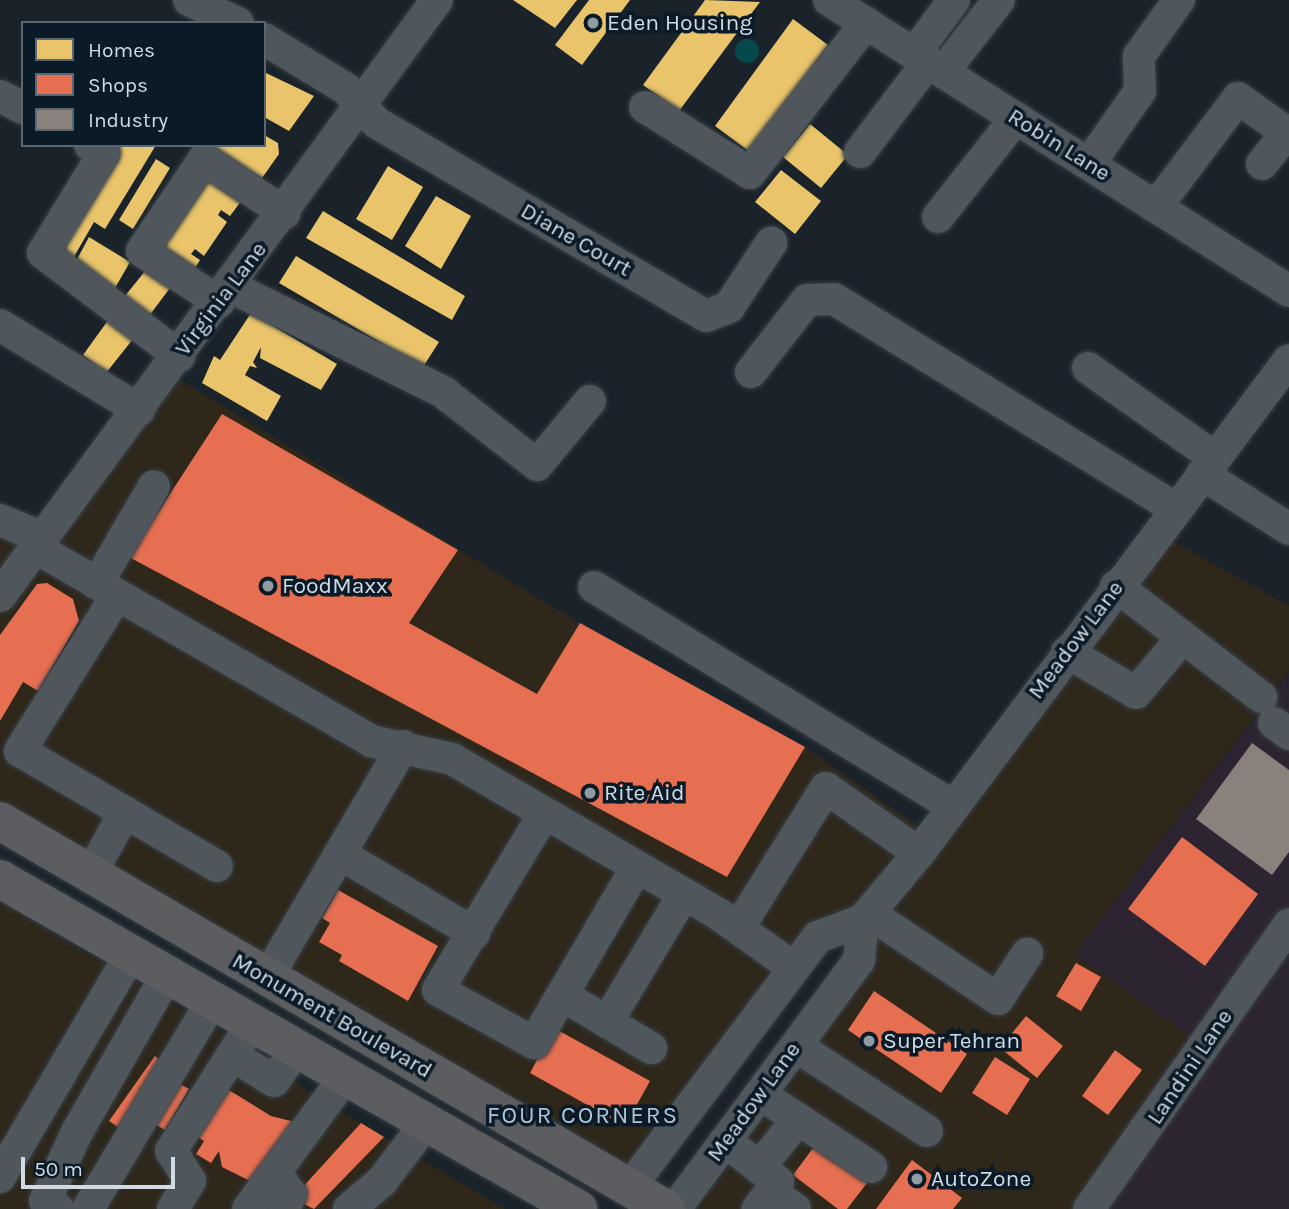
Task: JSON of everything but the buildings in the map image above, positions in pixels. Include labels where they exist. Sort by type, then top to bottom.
[{"type":"main road","name":"Monument Boulevard","points":[[0,821],[267,978],[622,1198],[666,1209]]},
{"type":"main road","points":[[4,882],[36,877],[90,876]]},
{"type":"main road","name":"Monument Boulevard","points":[[4,882],[212,1001],[242,1039],[296,1049],[578,1209]]},
{"type":"main road","points":[[121,949],[178,959],[232,984],[267,978]]},
{"type":"street","points":[[189,0],[234,21]]},
{"type":"street","name":"Virginia Lane","points":[[4,582],[39,543],[139,410],[438,0]]},
{"type":"street","name":"Robin Lane","points":[[829,0],[1289,291]]},
{"type":"street","points":[[928,63],[954,0]]},
{"type":"street","points":[[860,152],[928,63],[999,0]]},
{"type":"street","points":[[1088,164],[1140,91],[1139,56],[1179,0]]},
{"type":"street","points":[[645,107],[750,173],[866,23]]},
{"type":"street","points":[[266,40],[345,88],[362,107]]},
{"type":"street","points":[[0,96],[21,107]]},
{"type":"street","points":[[1156,207],[1238,98],[1288,132],[1262,164]]},
{"type":"street","name":"Diane Court","points":[[362,107],[377,123],[706,316],[729,307],[771,243]]},
{"type":"street","points":[[938,217],[1016,118]]},
{"type":"street","points":[[94,147],[104,153],[43,253],[179,356]]},
{"type":"street","points":[[285,213],[204,159],[142,251],[225,294],[443,392],[537,465],[590,401]]},
{"type":"street","points":[[751,372],[807,300],[834,299],[1177,509]]},
{"type":"street","points":[[0,325],[139,410]]},
{"type":"street","name":"Meadow Lane","points":[[622,1198],[818,937],[866,917],[919,853],[1116,586],[1289,360]]},
{"type":"street","points":[[1088,369],[1289,529]]},
{"type":"street","points":[[154,486],[107,589],[20,751],[218,866]]},
{"type":"street","points":[[0,520],[107,589],[362,737],[437,751],[739,927],[794,968]]},
{"type":"street","points":[[1116,586],[1183,637],[1275,718]]},
{"type":"street","points":[[594,587],[954,806]]},
{"type":"street","points":[[1067,652],[1136,693],[1183,637]]},
{"type":"street","points":[[267,978],[403,746]]},
{"type":"street","points":[[739,927],[826,788],[919,853]]},
{"type":"street","points":[[90,876],[125,811]]},
{"type":"street","points":[[544,814],[438,990],[534,1043],[637,867]]},
{"type":"street","points":[[340,854],[474,933]]},
{"type":"street","points":[[607,1022],[684,894]]},
{"type":"street","points":[[866,917],[998,999],[1027,954]]},
{"type":"street","name":"Meadow Lane","points":[[675,1209],[859,960],[866,917]]},
{"type":"street","name":"Landini Lane","points":[[1090,1209],[1289,924]]},
{"type":"street","points":[[0,1177],[121,949]]},
{"type":"street","points":[[58,1209],[46,1200],[78,1132],[167,975]]},
{"type":"street","points":[[562,995],[651,1048]]},
{"type":"street","points":[[88,1209],[212,1001]]},
{"type":"street","points":[[143,1017],[186,1042]]},
{"type":"street","points":[[173,1209],[190,1181],[171,1151],[242,1039]]},
{"type":"street","points":[[796,1046],[927,1131]]},
{"type":"street","points":[[248,1209],[345,1077]]},
{"type":"street","points":[[760,1094],[871,1167]]},
{"type":"street","points":[[771,1195],[797,1119]]},
{"type":"street","points":[[354,1207],[382,1181],[426,1123]]},
{"type":"street","points":[[725,1141],[771,1195]]},
{"type":"street","points":[[275,1173],[291,1194],[284,1209]]},
{"type":"shaded area","points":[[167,372],[579,623],[805,747],[932,835],[1157,532],[1289,606],[1289,671],[1075,954],[1206,1047],[1089,1209],[675,1209],[859,960],[863,920],[818,937],[630,1187],[0,821],[0,526],[35,548]]},
{"type":"shaded area","points":[[1289,672],[1289,1209],[1089,1209],[1206,1047],[1075,954]]},
{"type":"shaded area","points":[[0,901],[272,1063],[315,1096],[505,1209],[0,1209]]},
{"type":"water","points":[[747,39],[756,42],[759,51],[756,60],[747,63],[738,60],[735,51],[738,42]]},
{"type":"place","name":"Eden Housing","points":[[593,23]]},
{"type":"place","name":"FoodMaxx","points":[[268,586]]},
{"type":"place","name":"Rite Aid","points":[[590,793]]},
{"type":"place","name":"Super Tehran","points":[[869,1041]]},
{"type":"place","name":"AutoZone","points":[[917,1179]]},
{"type":"district","name":"FOUR CORNERS","points":[[583,1116]]}]
